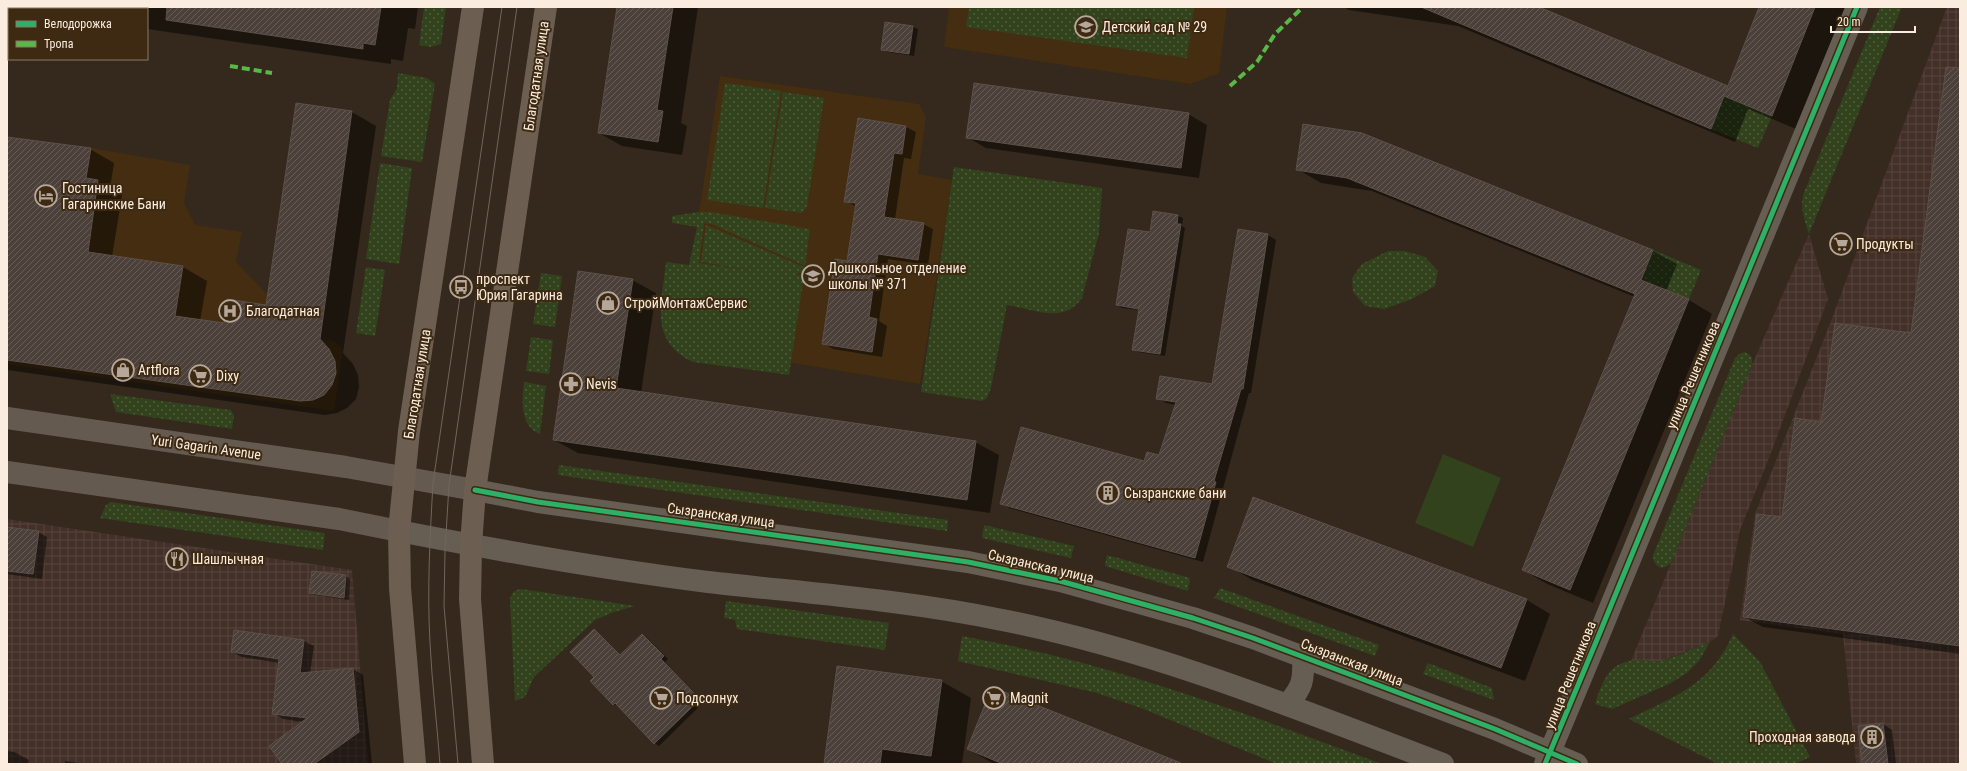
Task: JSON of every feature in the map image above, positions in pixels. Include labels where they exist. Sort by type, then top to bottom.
[{"type":"main road","name":"Благодатная улица","points":[[415,764],[400,588],[399,531],[409,431],[473,7]]},
{"type":"main road","name":"Благодатная улица","points":[[482,764],[470,599],[471,545],[475,490],[546,7]]},
{"type":"main road","name":"Yuri Gagarin Avenue","points":[[7,418],[338,466],[404,478]]},
{"type":"main road","points":[[7,472],[339,519],[399,531]]},
{"type":"main road","name":"Сызранская улица","points":[[404,478],[475,490]]},
{"type":"street","name":"улица Решетникова","points":[[1549,760],[1857,7]]},
{"type":"street","name":"Сызранская улица","points":[[475,490],[538,502],[946,559],[1014,570],[1060,580],[1193,618],[1303,656],[1495,729],[1549,760],[1577,764]]},
{"type":"street","points":[[399,531],[533,556],[704,581],[943,609],[1002,620],[1089,640],[1178,666],[1287,705],[1443,764]]},
{"type":"street","points":[[1287,705],[1299,692],[1304,677],[1303,656]]},
{"type":"shaded area","name":"Детский сад № 29","points":[[949,7],[1227,7],[1219,73],[1191,84],[944,47]]},
{"type":"shaded area","points":[[1947,7],[1960,7],[1960,764],[1856,764],[1843,634],[1740,620],[1755,514],[1831,321]]},
{"type":"shaded area","name":"Дошкольное отделение школы № 371","points":[[720,76],[919,104],[926,117],[918,174],[952,180],[920,384],[679,344]]},
{"type":"shaded area","points":[[7,137],[91,148],[190,165],[184,203],[195,225],[242,232],[236,262],[308,337],[334,341],[343,349],[334,411],[7,364]]},
{"type":"shaded area","points":[[1809,234],[1828,299],[1771,453],[1740,530],[1718,636],[1710,642],[1659,662],[1631,661],[1752,365]]},
{"type":"shaded area","points":[[7,519],[352,570],[368,764],[7,764]]},
{"type":"green space","points":[[424,7],[446,7],[441,44],[431,47],[419,45]]},
{"type":"green space","points":[[969,7],[1194,7],[1187,58],[966,27]]},
{"type":"green space","points":[[1880,7],[1902,7],[1809,234],[1803,210],[1803,195]]},
{"type":"green space","points":[[398,73],[427,78],[435,84],[422,162],[381,156],[390,100],[397,88]]},
{"type":"green space","points":[[725,83],[781,91],[763,208],[707,200]]},
{"type":"green space","points":[[783,92],[824,98],[807,206],[802,213],[765,208]]},
{"type":"green space","points":[[1724,96],[1772,116],[1758,148],[1711,129]]},
{"type":"green space","points":[[380,163],[412,168],[399,264],[366,259]]},
{"type":"green space","points":[[954,167],[1102,188],[1099,233],[1082,298],[1075,306],[1066,311],[1057,313],[1038,312],[1007,305],[991,388],[987,398],[982,401],[921,392]]},
{"type":"green space","points":[[710,212],[810,229],[805,266],[712,224],[704,223],[699,263],[754,271],[701,262],[706,225],[806,268],[805,274],[798,273],[796,277],[798,275],[804,276],[789,375],[693,362],[679,353],[669,343],[664,332],[661,319],[662,292],[666,262],[689,265],[697,227],[672,223],[672,216]]},
{"type":"green space","points":[[1653,250],[1701,270],[1689,299],[1641,279]]},
{"type":"green space","points":[[1388,251],[1405,251],[1425,257],[1438,271],[1435,286],[1412,299],[1384,309],[1365,306],[1353,292],[1352,278],[1362,264]]},
{"type":"green space","points":[[366,267],[385,270],[375,336],[356,333]]},
{"type":"green space","points":[[541,273],[562,276],[555,327],[533,324]]},
{"type":"green space","points":[[531,337],[553,340],[549,374],[526,371]]},
{"type":"green space","points":[[1745,352],[1751,357],[1752,365],[1671,563],[1662,568],[1659,567],[1653,559],[1653,555],[1735,358],[1739,354]]},
{"type":"green space","points":[[524,382],[546,386],[540,434],[528,425],[525,419],[523,411]]},
{"type":"green space","points":[[110,394],[231,410],[234,416],[232,429],[116,412]]},
{"type":"green space","points":[[1443,454],[1501,478],[1473,547],[1415,523]]},
{"type":"green space","points":[[559,465],[948,520],[947,531],[558,475]]},
{"type":"green space","points":[[111,502],[325,533],[323,550],[100,518],[106,505]]},
{"type":"green space","points":[[984,525],[1074,546],[1071,558],[982,538]]},
{"type":"green space","points":[[1107,555],[1190,578],[1188,591],[1105,566]]},
{"type":"green space","points":[[1220,588],[1379,645],[1375,656],[1214,598]]},
{"type":"green space","points":[[521,589],[635,606],[614,612],[595,620],[534,677],[525,697],[515,701],[510,599],[514,592]]},
{"type":"green space","points":[[726,601],[889,623],[885,650],[737,629],[735,620],[724,618]]},
{"type":"green space","points":[[1733,634],[1760,662],[1810,757],[1795,764],[1718,764],[1629,719],[1662,703],[1690,687],[1703,677],[1714,666]]},
{"type":"green space","points":[[962,636],[1053,655],[1159,685],[1234,710],[1382,764],[1277,764],[1141,708],[1097,693],[958,661]]},
{"type":"green space","points":[[1710,642],[1699,661],[1687,673],[1669,684],[1612,709],[1595,704],[1604,680],[1614,668],[1620,664],[1638,660],[1655,662],[1660,661]]},
{"type":"green space","points":[[1428,663],[1492,688],[1494,700],[1423,674]]},
{"type":"building","points":[[167,7],[381,7],[375,45],[363,43],[363,49],[166,20]]},
{"type":"building","points":[[617,7],[673,7],[657,110],[663,111],[658,142],[598,133]]},
{"type":"building","points":[[1421,7],[1539,7],[1728,86],[1711,129]]},
{"type":"building","points":[[1759,7],[1815,7],[1772,116],[1724,96]]},
{"type":"building","points":[[885,22],[913,26],[909,54],[881,50]]},
{"type":"building","points":[[1946,67],[1960,68],[1960,646],[1743,617],[1757,514],[1782,517],[1795,418],[1821,422],[1835,323],[1911,333]]},
{"type":"building","points":[[974,83],[1189,113],[1181,168],[966,138]]},
{"type":"building","points":[[296,103],[352,111],[320,339],[329,349],[335,361],[336,373],[332,385],[324,395],[313,400],[300,401],[7,360],[7,137],[91,148],[86,178],[98,180],[88,252],[183,266],[175,316],[224,323],[227,299],[266,305]]},
{"type":"building","points":[[858,118],[906,126],[902,154],[894,153],[884,217],[924,223],[918,260],[878,254],[869,317],[877,319],[872,352],[822,344],[835,259],[847,261],[856,203],[844,202]]},
{"type":"building","points":[[1303,124],[1362,133],[1653,250],[1641,280],[1689,299],[1570,590],[1522,570],[1635,294],[1347,178],[1296,170]]},
{"type":"building","points":[[1153,211],[1178,215],[1177,224],[1181,224],[1160,354],[1132,350],[1139,309],[1116,305],[1128,229],[1150,232]]},
{"type":"building","points":[[1238,229],[1268,234],[1243,389],[1241,389],[1214,481],[1216,482],[1195,558],[1000,504],[1021,427],[1144,461],[1147,452],[1159,455],[1176,402],[1156,399],[1160,376],[1212,384]]},
{"type":"building","points":[[578,271],[633,279],[616,388],[976,441],[967,500],[553,440]]},
{"type":"building","points":[[1253,497],[1527,599],[1501,668],[1227,567]]},
{"type":"building","points":[[7,527],[39,531],[33,574],[7,571]]},
{"type":"building","points":[[312,571],[346,575],[344,598],[309,593]]},
{"type":"building","points":[[594,629],[620,655],[642,634],[664,656],[661,659],[700,699],[654,744],[615,703],[613,705],[590,681],[594,677],[570,652]]},
{"type":"building","points":[[234,630],[304,640],[300,673],[353,668],[359,732],[314,764],[282,764],[269,746],[307,718],[272,714],[279,659],[231,652]]},
{"type":"building","points":[[837,666],[942,680],[931,756],[882,749],[880,764],[824,764]]},
{"type":"building","points":[[992,687],[1181,764],[1003,764],[967,749]]},
{"type":"building","name":"Проходная завода","points":[[1883,723],[1888,764],[1862,764],[1858,726]]},
{"type":"tram line","points":[[440,764],[429,623],[429,563],[433,483],[502,7]]},
{"type":"tram line","points":[[458,764],[444,606],[445,551],[449,485],[517,7]]},
{"type":"marked path","points":[[1230,86],[1257,62],[1275,34],[1302,8]]},
{"type":"marked path","points":[[230,66],[272,73]]},
{"type":"cycle path","points":[[1545,764],[1857,7]]},
{"type":"cycle path","points":[[475,490],[538,502],[968,562],[1060,581],[1193,618],[1253,638],[1495,729],[1577,764]]},
{"type":"place","name":"Детский сад № 29","points":[[1086,27]]},
{"type":"place","name":"Гостиница Гагаринские Бани","points":[[46,196]]},
{"type":"place","name":"Продукты","points":[[1841,244]]},
{"type":"place","name":"Дошкольное отделение школы № 371","points":[[813,276]]},
{"type":"place","name":"проспект Юрия Гагарина","points":[[461,287]]},
{"type":"place","name":"СтройМонтажСервис","points":[[608,303]]},
{"type":"place","name":"Благодатная","points":[[230,311]]},
{"type":"place","name":"Artflora","points":[[123,370]]},
{"type":"place","name":"Dixy","points":[[200,376]]},
{"type":"place","name":"Nevis","points":[[571,384]]},
{"type":"place","name":"Сызранские бани","points":[[1108,493]]},
{"type":"place","name":"Шашлычная","points":[[177,559]]},
{"type":"place","name":"Подсолнух","points":[[661,698]]},
{"type":"place","name":"Magnit","points":[[994,698]]},
{"type":"place","name":"Проходная завода","points":[[1872,737]]}]
